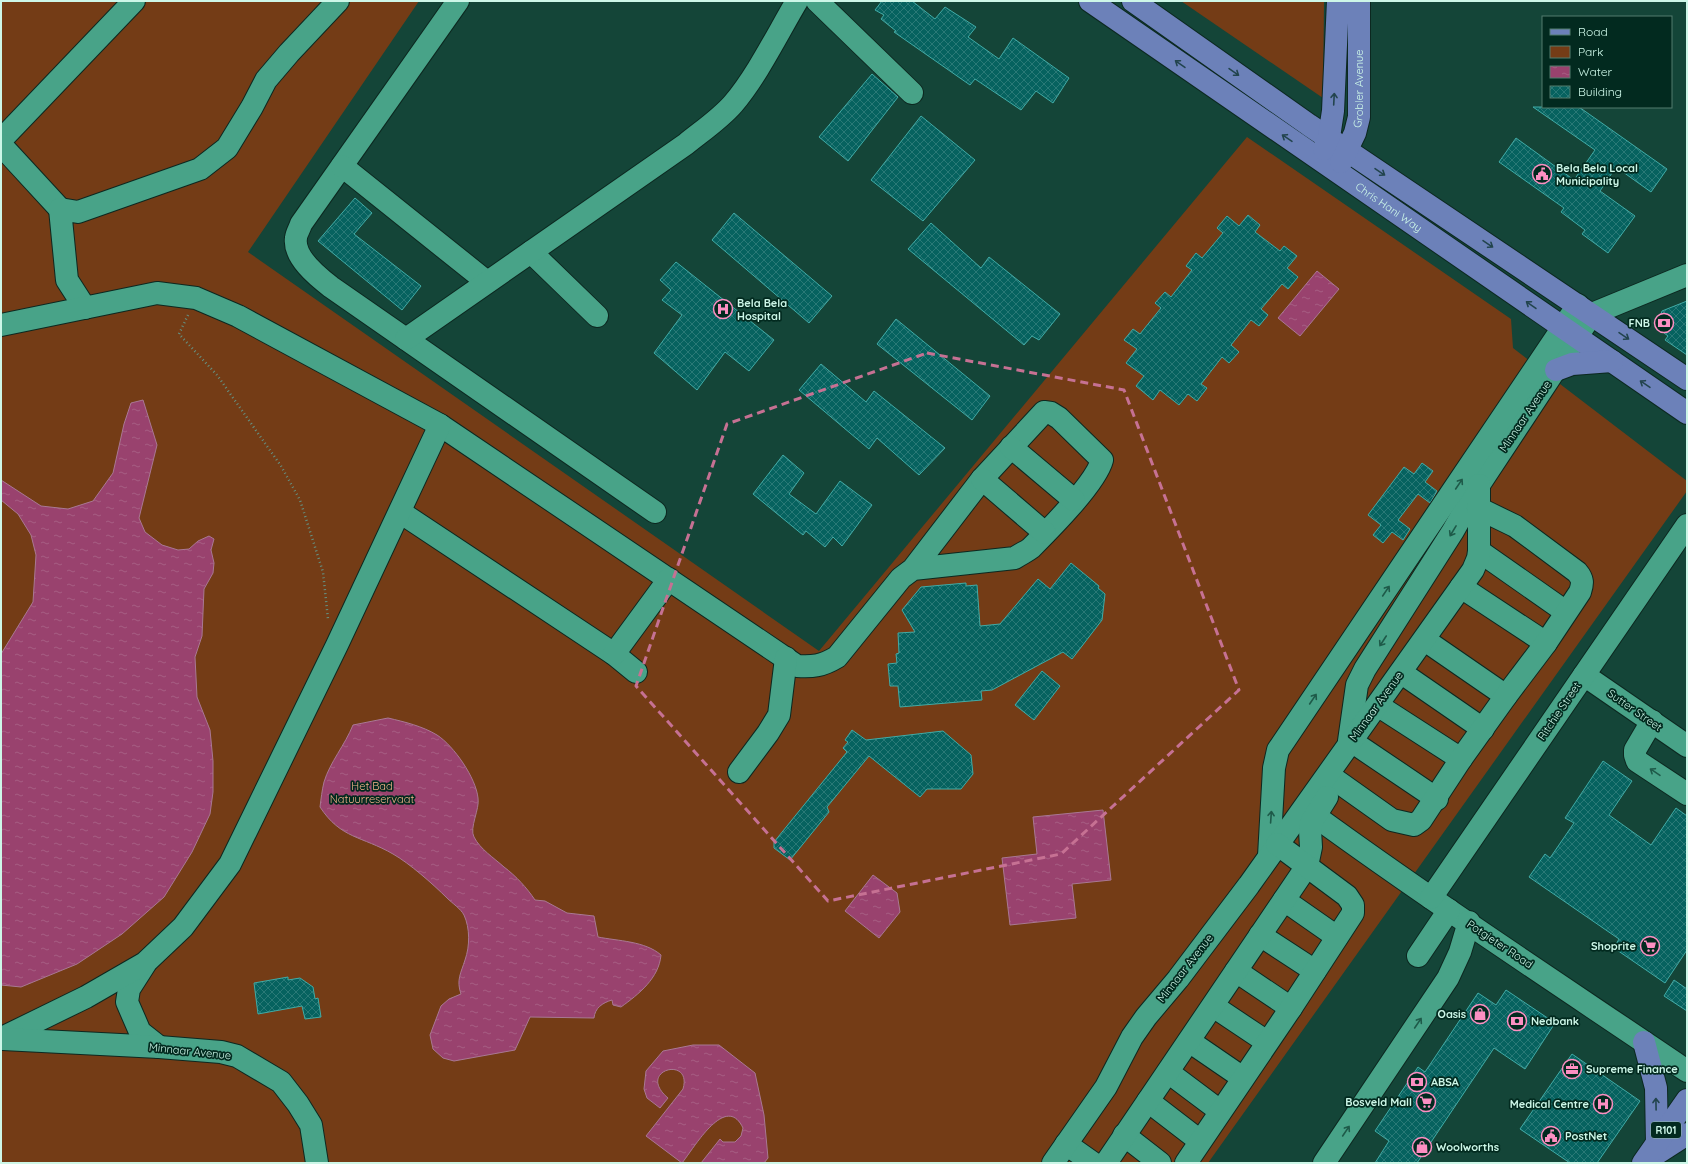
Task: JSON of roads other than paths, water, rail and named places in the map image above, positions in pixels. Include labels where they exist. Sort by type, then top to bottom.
[{"type":"main road","name":"Chris Hani Way","points":[[1090,1],[1684,411]]},
{"type":"main road","points":[[1134,1],[1348,150],[1687,379]]},
{"type":"main road","name":"Grobler Avenue","points":[[1328,165],[1329,137],[1333,111],[1338,1]]},
{"type":"main road","name":"Grobler Avenue","points":[[1328,165],[1348,150],[1355,133],[1359,117],[1359,1]]},
{"type":"main road","points":[[1157,47],[1171,27]]},
{"type":"main road","points":[[1556,370],[1572,364],[1612,361]]},
{"type":"main road","points":[[1644,1042],[1656,1088],[1657,1143]]},
{"type":"main road","name":"R101","points":[[1644,1162],[1687,1100]]},
{"type":"main road","points":[[1644,1162],[1687,1134]]},
{"type":"street","points":[[1,140],[134,1]]},
{"type":"street","points":[[60,209],[78,212],[200,169],[227,148],[252,107],[266,80],[338,1]]},
{"type":"street","points":[[458,1],[301,224],[296,239],[300,255],[312,272],[655,512]]},
{"type":"street","points":[[406,339],[686,144],[724,113],[734,103],[758,67],[797,1]]},
{"type":"street","points":[[817,1],[912,93]]},
{"type":"street","points":[[1,145],[60,209],[67,280],[85,308]]},
{"type":"street","points":[[342,166],[487,282]]},
{"type":"street","points":[[531,252],[597,316]]},
{"type":"street","points":[[1585,309],[1687,275]]},
{"type":"street","points":[[1,325],[158,293],[196,298],[238,316],[440,425],[797,666],[815,668],[826,664],[836,657],[901,578],[913,569],[982,479],[1044,412],[1051,413],[1059,418],[1102,460],[1100,469],[1045,533],[1029,549],[1015,558],[913,569]]},
{"type":"street","name":"Minnaar Avenue","points":[[1053,1163],[1106,1087],[1132,1038],[1146,1017],[1178,979],[1273,850],[1354,745],[1465,590],[1478,558],[1479,551],[1479,485],[1556,370],[1570,332],[1585,309]]},
{"type":"street","points":[[1186,1163],[1291,1008],[1353,913],[1353,904],[1342,892],[1307,866],[1273,850],[1274,768],[1278,750],[1570,332]]},
{"type":"street","points":[[1,1038],[86,997],[145,963],[183,927],[230,864],[337,645],[440,425]]},
{"type":"street","points":[[1011,447],[1074,500]]},
{"type":"street","points":[[982,479],[1045,533]]},
{"type":"street","points":[[1354,745],[1356,685],[1449,537],[1479,485]]},
{"type":"street","points":[[1337,781],[1392,820],[1414,825],[1421,820],[1437,799],[1461,760],[1506,696],[1546,643],[1580,592],[1583,585],[1582,578],[1577,572],[1515,526],[1478,508]]},
{"type":"street","points":[[400,512],[614,654],[636,672]]},
{"type":"street","name":"Ritchie Street","points":[[1431,898],[1687,525]]},
{"type":"street","points":[[1479,551],[1566,612]]},
{"type":"street","points":[[614,654],[669,579]]},
{"type":"street","points":[[1106,1163],[1307,866],[1311,847],[1310,830],[1315,816],[1337,781],[1354,745],[1385,710],[1409,678],[1432,645],[1465,590],[1546,643]]},
{"type":"street","points":[[1432,645],[1506,696]]},
{"type":"street","points":[[740,772],[779,715],[786,658]]},
{"type":"street","name":"Sutter Street","points":[[1584,674],[1687,746]]},
{"type":"street","points":[[1409,678],[1483,729]]},
{"type":"street","points":[[1385,710],[1461,760]]},
{"type":"street","points":[[1652,721],[1635,750],[1637,761],[1687,794]]},
{"type":"street","points":[[1354,745],[1437,799]]},
{"type":"street","name":"Potgieter Road","points":[[1315,816],[1408,884],[1469,922],[1687,1071]]},
{"type":"street","points":[[1284,900],[1338,937]]},
{"type":"street","points":[[1418,956],[1449,910]]},
{"type":"street","points":[[1324,1163],[1448,978],[1460,952],[1469,922]]},
{"type":"street","points":[[1260,935],[1315,971]]},
{"type":"street","points":[[145,963],[129,989],[127,1002],[140,1032],[159,1046]]},
{"type":"street","points":[[1236,971],[1291,1008]]},
{"type":"street","points":[[1213,1006],[1268,1042]]},
{"type":"street","name":"Minnaar Avenue","points":[[1,1038],[159,1046],[221,1052],[237,1056],[281,1082],[298,1104],[311,1125],[317,1163]]},
{"type":"street","points":[[1189,1041],[1244,1078]]},
{"type":"street","points":[[1168,1072],[1220,1111]]},
{"type":"street","points":[[1148,1101],[1200,1141]]},
{"type":"street","points":[[1124,1135],[1160,1163]]},
{"type":"street","points":[[1066,1144],[1093,1163]]},
{"type":"water","points":[[1317,271],[1339,289],[1300,336],[1278,318]]},
{"type":"water","points":[[143,400],[157,445],[139,518],[145,532],[162,545],[178,550],[189,549],[198,541],[209,536],[214,539],[211,550],[214,563],[213,573],[204,589],[202,636],[195,657],[197,697],[210,730],[213,761],[213,792],[210,814],[192,852],[164,897],[122,934],[77,964],[21,987],[1,985],[1,654],[33,602],[36,555],[31,535],[18,514],[1,500],[1,480],[41,506],[68,509],[93,501],[113,473],[124,424],[131,403]]},
{"type":"water","points":[[388,718],[425,729],[437,735],[457,754],[469,772],[478,798],[478,807],[473,829],[474,837],[483,849],[521,882],[535,900],[545,901],[567,913],[594,916],[598,937],[639,944],[655,950],[661,955],[652,978],[635,997],[621,1007],[613,1005],[612,1000],[605,1003],[597,1009],[594,1018],[530,1017],[515,1050],[454,1061],[443,1058],[433,1049],[430,1035],[441,1006],[449,999],[461,994],[459,981],[467,955],[468,943],[468,931],[464,915],[459,908],[421,874],[393,854],[344,831],[328,817],[320,807],[323,785],[327,775],[353,725]]},
{"type":"water","points":[[1103,810],[1111,880],[1072,884],[1076,918],[1010,925],[1002,858],[1037,854],[1033,817]]},
{"type":"water","points":[[873,875],[897,893],[900,912],[879,938],[845,911]]},
{"type":"water","points":[[693,1045],[719,1045],[755,1073],[764,1115],[768,1158],[764,1163],[701,1163],[720,1139],[723,1142],[735,1142],[741,1136],[743,1128],[736,1119],[728,1116],[719,1119],[711,1126],[682,1163],[646,1136],[683,1089],[684,1078],[680,1072],[674,1070],[667,1070],[661,1074],[658,1080],[660,1088],[668,1098],[660,1108],[647,1098],[644,1089],[646,1071],[663,1051]]},
{"type":"place","name":"Bela Bela Local Municipality","points":[[1542,174]]},
{"type":"place","name":"Bela Bela Hospital","points":[[723,309]]},
{"type":"place","name":"FNB","points":[[1664,323]]},
{"type":"place","name":"Shoprite","points":[[1650,946]]},
{"type":"place","name":"Oasis","points":[[1480,1014]]},
{"type":"place","name":"Nedbank","points":[[1517,1021]]},
{"type":"place","name":"Supreme Finance","points":[[1572,1069]]},
{"type":"place","name":"ABSA","points":[[1417,1082]]},
{"type":"place","name":"Bosveld Mall","points":[[1426,1102]]},
{"type":"place","name":"Medical Centre","points":[[1603,1104]]},
{"type":"place","name":"PostNet","points":[[1551,1136]]},
{"type":"place","name":"Woolworths","points":[[1422,1147]]},
{"type":"park label","name":"Het Bad Natuurreservaat","points":[[372,792]]}]
